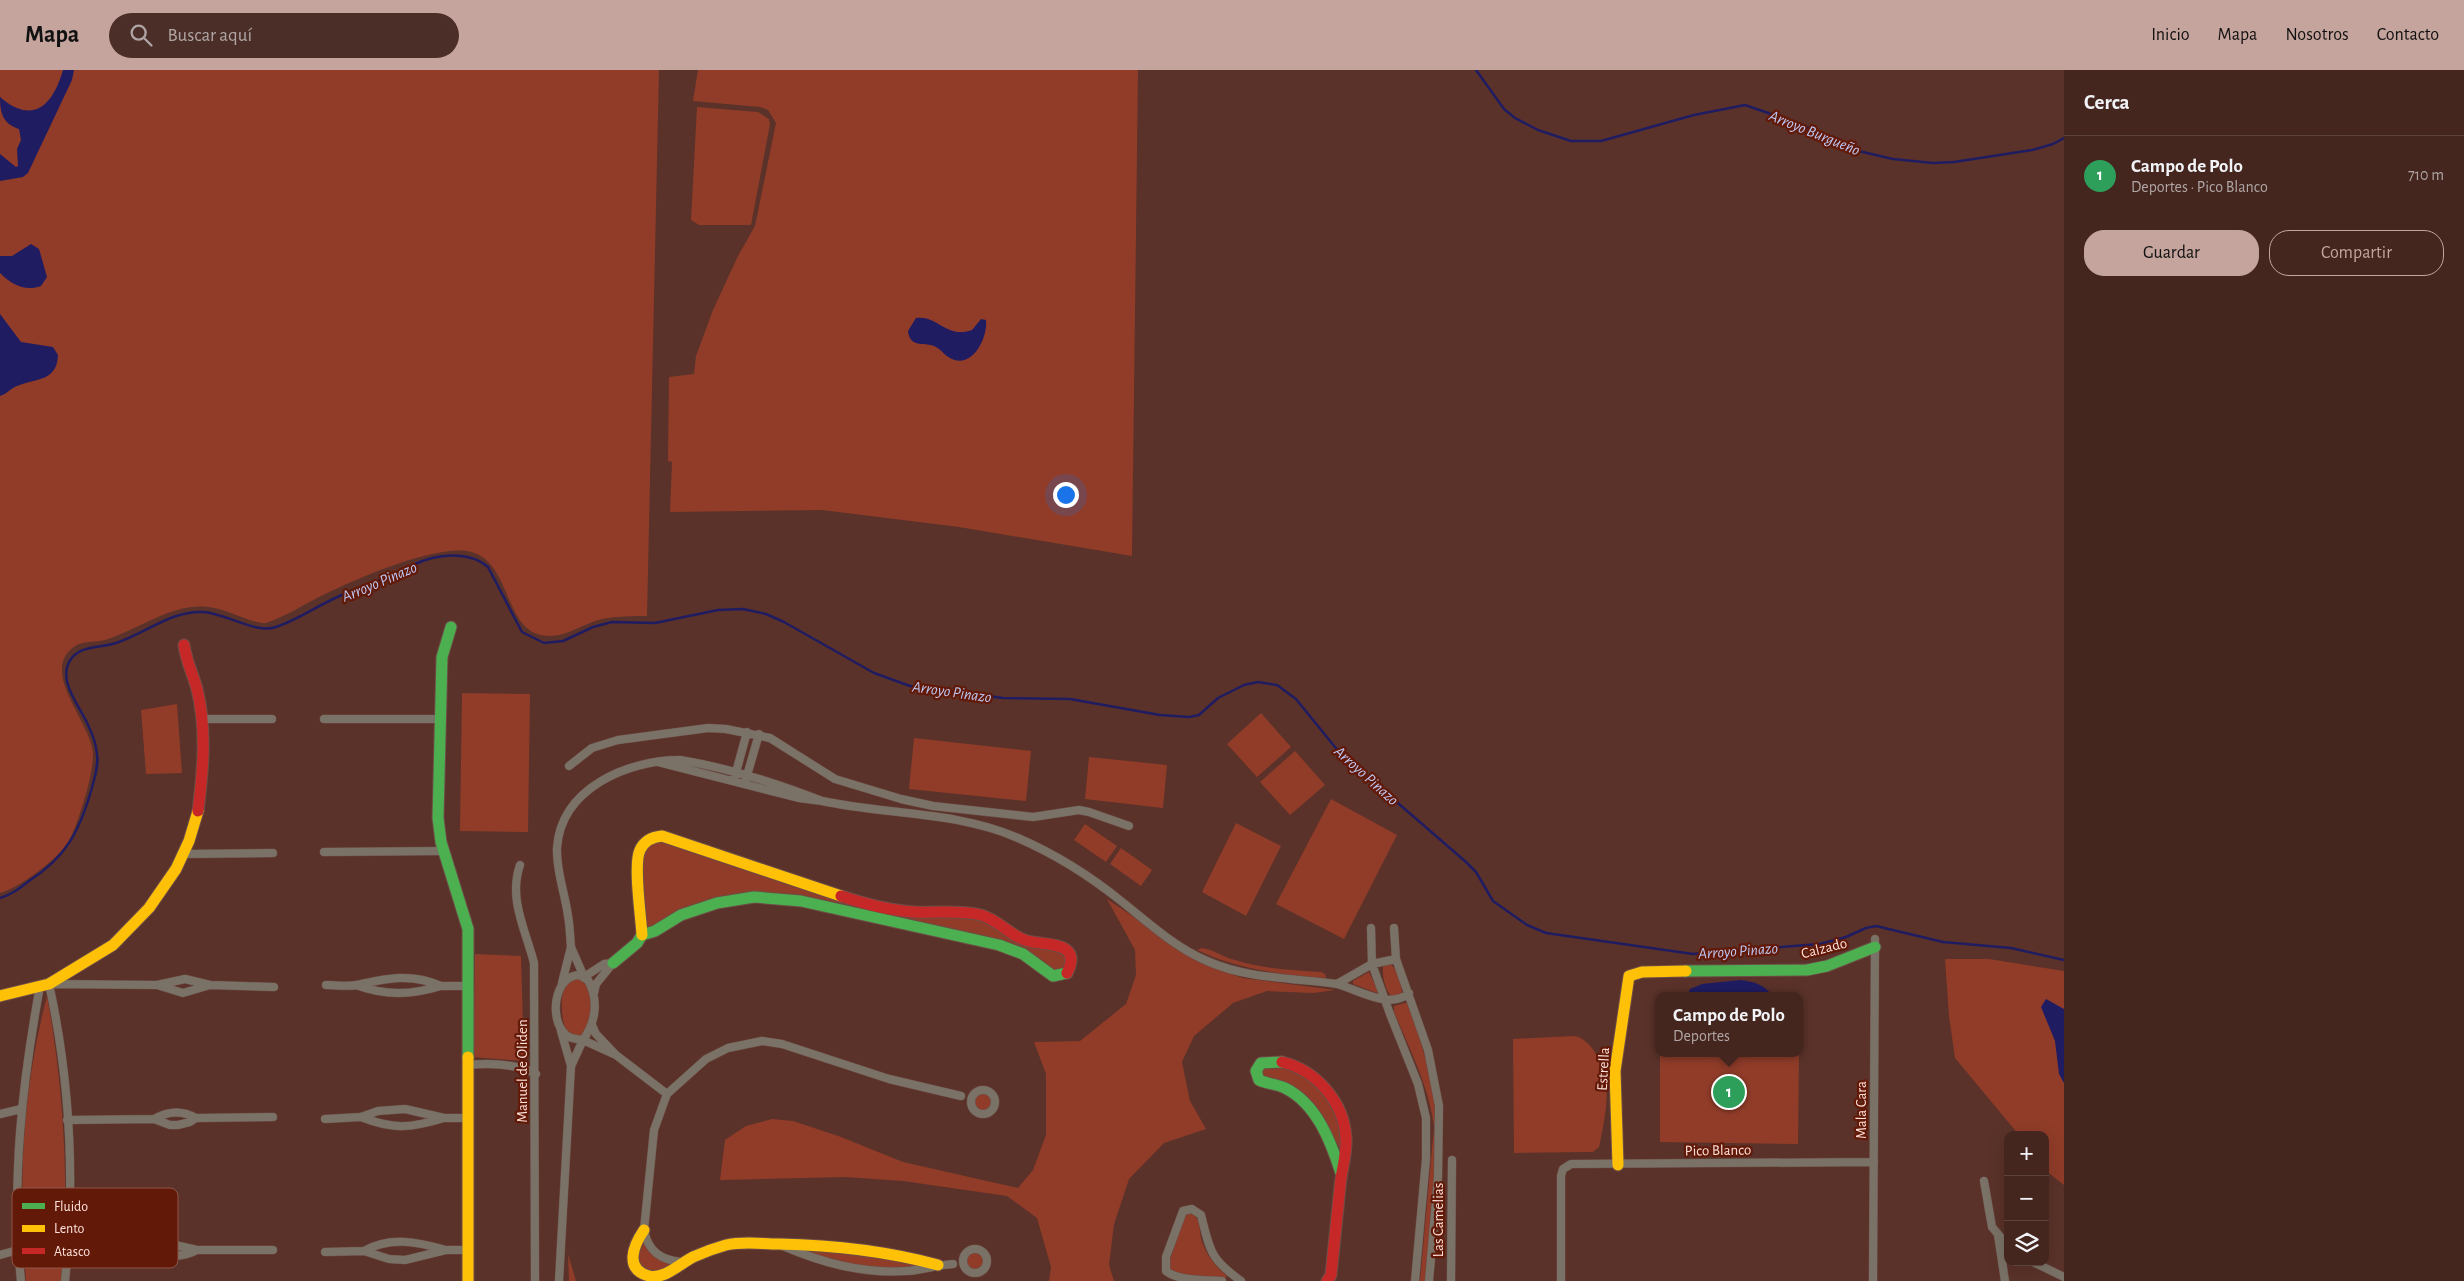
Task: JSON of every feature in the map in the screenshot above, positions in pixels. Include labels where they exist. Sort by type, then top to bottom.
[{"type":"street","points":[[451,627],[442,657],[438,818],[444,851],[468,929],[468,1281]]},
{"type":"street","points":[[44,985],[98,956],[126,935],[161,893],[183,854],[201,798],[204,761],[202,719],[197,689],[186,658],[184,645]]},
{"type":"street","points":[[202,719],[272,719]]},
{"type":"street","points":[[324,719],[440,719]]},
{"type":"street","points":[[569,766],[592,748],[618,740],[708,728],[747,732],[759,734],[779,742],[835,779],[901,799],[934,806],[1033,817],[1084,811],[1102,814],[1129,826]]},
{"type":"street","points":[[735,776],[747,732]]},
{"type":"street","points":[[746,779],[759,734]]},
{"type":"street","points":[[594,993],[584,977],[571,947],[568,916],[557,857],[559,839],[566,819],[578,800],[603,779],[630,768],[658,762],[680,760],[746,779],[799,798],[952,819],[1001,831],[1043,850],[1075,869],[1121,901],[1169,940],[1206,961],[1232,970],[1337,984],[1385,1000],[1402,1000],[1409,993]]},
{"type":"street","points":[[571,1066],[592,1025],[595,1013],[594,993],[596,984],[613,963],[637,943],[642,935],[637,859],[643,844],[654,837],[671,838],[868,911],[1007,947],[1023,954],[1053,976],[1067,973],[1071,965],[1070,954],[1062,946],[1026,941],[988,917],[969,913],[868,911],[801,901],[754,897],[698,908],[680,915],[655,931],[642,935]]},
{"type":"street","points":[[324,852],[444,851]]},
{"type":"street","points":[[183,854],[273,853]]},
{"type":"street","name":"Manuel de Oliden","points":[[520,865],[516,881],[519,921],[527,937],[534,963],[536,1074],[535,1281]]},
{"type":"street","points":[[1371,928],[1372,964],[1418,1084],[1426,1118],[1426,1159],[1415,1281]]},
{"type":"street","points":[[1394,928],[1396,959],[1428,1050],[1439,1106],[1438,1168],[1429,1281]]},
{"type":"street","name":"Calzado","points":[[1629,976],[1642,972],[1807,970],[1854,958],[1875,943]]},
{"type":"street","name":"Mala Cara","points":[[1873,1281],[1875,943]]},
{"type":"street","points":[[559,1281],[571,1066],[557,1011],[561,985],[571,947]]},
{"type":"street","points":[[1337,984],[1372,964],[1396,959]]},
{"type":"street","points":[[561,985],[572,976],[584,977],[604,964],[613,963]]},
{"type":"street","name":"Estrella","points":[[1618,1165],[1616,1071],[1629,976]]},
{"type":"street","points":[[326,985],[356,985],[378,979],[405,977],[430,981],[441,986]]},
{"type":"street","points":[[0,996],[44,985],[157,985],[185,979],[210,985],[274,987]]},
{"type":"street","points":[[18,1188],[21,1108],[44,985]]},
{"type":"street","points":[[44,985],[61,1050],[67,1120],[69,1188]]},
{"type":"street","points":[[157,985],[183,993],[210,985]]},
{"type":"street","points":[[356,985],[386,994],[401,995],[441,986],[469,986]]},
{"type":"street","points":[[592,1025],[596,1034],[616,1055],[667,1094]]},
{"type":"street","points":[[561,1029],[567,1036],[584,1040],[616,1055]]},
{"type":"street","points":[[682,1262],[671,1261],[658,1256],[648,1245],[644,1230],[654,1130],[667,1094],[706,1059],[734,1047],[762,1041],[793,1046],[889,1079],[961,1096],[983,1090],[990,1092],[995,1099],[994,1107],[984,1114],[976,1112],[972,1105],[961,1096]]},
{"type":"street","points":[[1328,1281],[1331,1274],[1340,1173],[1346,1137],[1345,1125],[1336,1102],[1321,1083],[1300,1068],[1280,1061],[1269,1060],[1261,1063],[1256,1071],[1259,1080],[1288,1090],[1313,1112],[1329,1142],[1340,1173]]},
{"type":"street","points":[[468,1065],[490,1064],[511,1066],[536,1074]]},
{"type":"street","points":[[972,1105],[975,1093]]},
{"type":"street","points":[[0,1114],[21,1108]]},
{"type":"street","points":[[325,1118],[361,1117],[378,1111],[405,1109],[444,1118],[468,1118]]},
{"type":"street","points":[[154,1119],[162,1114],[179,1112],[196,1118],[273,1117]]},
{"type":"street","points":[[361,1117],[387,1126],[400,1128],[444,1118]]},
{"type":"street","points":[[67,1120],[154,1119],[178,1125],[196,1118]]},
{"type":"street","name":"Las Camelias","points":[[1451,1281],[1452,1160]]},
{"type":"street","name":"Pico Blanco","points":[[1561,1281],[1563,1169],[1571,1164],[1874,1162]]},
{"type":"street","points":[[1984,1181],[1989,1218],[1998,1235],[2004,1242]]},
{"type":"street","points":[[1222,1281],[1184,1279],[1173,1276],[1166,1271],[1166,1257],[1183,1211],[1192,1209],[1201,1215],[1204,1236],[1211,1253],[1223,1267],[1241,1281]]},
{"type":"street","points":[[644,1230],[632,1252],[636,1269],[648,1277],[655,1277],[670,1271],[682,1262],[722,1246],[779,1244],[840,1246],[922,1260],[938,1265]]},
{"type":"street","points":[[1998,1235],[2005,1281]]},
{"type":"street","points":[[364,1251],[376,1244],[406,1242],[446,1250],[468,1250]]},
{"type":"street","points":[[779,1244],[817,1260],[859,1269],[909,1271],[953,1264],[973,1272],[981,1271],[986,1265],[987,1257],[978,1249],[970,1250],[953,1264]]},
{"type":"street","points":[[178,1256],[185,1256],[197,1250],[273,1250]]},
{"type":"street","points":[[325,1252],[364,1251],[389,1259],[405,1260],[446,1250]]},
{"type":"street","points":[[964,1256],[966,1268]]},
{"type":"street","points":[[2041,1266],[2064,1277]]},
{"type":"street","points":[[19,1268],[20,1281]]},
{"type":"street","points":[[65,1281],[66,1268]]},
{"type":"shaded area","points":[[0,70],[659,70],[647,616],[602,619],[565,633],[549,636],[541,635],[529,629],[520,619],[492,566],[481,556],[467,551],[451,551],[412,559],[370,574],[266,623],[215,608],[195,607],[170,612],[108,639],[79,644],[65,657],[62,669],[69,697],[90,741],[93,753],[91,773],[80,813],[67,844],[55,857],[17,886],[0,893]]},
{"type":"shaded area","points":[[63,70],[74,70],[72,80],[28,173],[23,177],[0,181],[0,154],[16,167],[18,166],[17,149],[21,140],[19,129],[9,124],[2,113],[0,97],[17,108],[35,110],[48,101],[53,94]]},
{"type":"shaded area","points":[[698,70],[1138,70],[1132,556],[959,527],[822,510],[670,512],[672,462],[668,461],[669,377],[694,374],[696,356],[713,310],[738,256],[755,226],[776,123],[768,110],[760,107],[693,101]]},
{"type":"shaded area","points":[[697,107],[758,112],[769,119],[770,124],[751,225],[699,225],[691,220]]},
{"type":"shaded area","points":[[31,244],[39,249],[47,277],[41,286],[35,288],[14,284],[0,273],[0,256],[12,256]]},
{"type":"shaded area","points":[[0,314],[21,342],[53,347],[58,355],[57,364],[50,375],[24,383],[0,396]]},
{"type":"shaded area","points":[[916,318],[930,320],[955,332],[972,330],[981,319],[986,320],[986,327],[977,350],[972,356],[958,361],[948,357],[934,346],[911,340],[908,331]]},
{"type":"shaded area","points":[[462,693],[530,694],[528,832],[460,831]]},
{"type":"shaded area","points":[[177,704],[182,773],[146,774],[141,710]]},
{"type":"shaded area","points":[[1261,713],[1291,747],[1257,777],[1227,744]]},
{"type":"shaded area","points":[[914,738],[1031,751],[1026,801],[909,789]]},
{"type":"shaded area","points":[[1295,751],[1325,785],[1290,815],[1260,782]]},
{"type":"shaded area","points":[[1089,757],[1167,765],[1163,808],[1085,799]]},
{"type":"shaded area","points":[[1331,799],[1397,835],[1344,939],[1276,904]]},
{"type":"shaded area","points":[[1236,823],[1281,846],[1246,916],[1202,892]]},
{"type":"shaded area","points":[[1085,824],[1117,846],[1106,862],[1074,840]]},
{"type":"shaded area","points":[[656,840],[669,842],[865,909],[863,911],[762,893],[647,927],[645,924],[641,863],[647,845]]},
{"type":"shaded area","points":[[1121,848],[1152,870],[1141,886],[1110,864]]},
{"type":"shaded area","points":[[1107,899],[1206,965],[1243,978],[1335,990],[1313,993],[1267,991],[1233,1003],[1194,1036],[1182,1062],[1190,1101],[1206,1129],[1164,1143],[1129,1179],[1114,1224],[1109,1265],[1114,1281],[1049,1281],[1051,1267],[1037,1218],[1007,1196],[903,1181],[845,1177],[720,1180],[725,1140],[746,1126],[772,1119],[793,1121],[841,1137],[903,1162],[1018,1188],[1033,1170],[1046,1135],[1046,1074],[1034,1042],[1080,1041],[1126,1004],[1136,975],[1135,950]]},
{"type":"shaded area","points":[[876,909],[982,919],[1058,949],[1067,956],[1065,968],[1057,973],[1024,949],[874,912]]},
{"type":"shaded area","points":[[1202,948],[1246,963],[1278,969],[1321,972],[1325,974],[1326,978],[1260,970],[1212,957],[1197,950]]},
{"type":"shaded area","points":[[475,954],[521,956],[524,1061],[473,1057]]},
{"type":"shaded area","points":[[1945,959],[1989,959],[2064,971],[2064,1185],[2049,1173],[2049,1131],[2016,1131],[1955,1058],[1949,1016]]},
{"type":"shaded area","points":[[1388,963],[1394,968],[1401,984],[1402,992],[1399,996],[1392,997],[1386,986],[1383,966]]},
{"type":"shaded area","points":[[1369,972],[1378,991],[1377,993],[1353,984],[1353,981]]},
{"type":"shaded area","points":[[579,979],[588,985],[592,1011],[589,1023],[582,1035],[574,1035],[567,1031],[563,1020],[562,999],[564,989],[572,980]]},
{"type":"shaded area","points":[[1740,980],[1749,981],[1758,984],[1769,992],[1689,992],[1690,989],[1702,984]]},
{"type":"shaded area","points":[[47,996],[58,1067],[64,1138],[65,1188],[23,1188],[27,1102]]},
{"type":"shaded area","points":[[2046,999],[2064,1009],[2064,1083],[2059,1074],[2055,1041],[2041,1007]]},
{"type":"shaded area","points":[[1408,1003],[1424,1052],[1435,1103],[1436,1170],[1425,1281],[1420,1281],[1434,1127],[1428,1097],[1394,1012],[1394,1006]]},
{"type":"shaded area","points":[[1574,1036],[1586,1042],[1596,1053],[1605,1074],[1607,1088],[1606,1105],[1599,1147],[1593,1152],[1514,1153],[1513,1039]]},
{"type":"shaded area","points":[[1660,1057],[1799,1057],[1798,1144],[1660,1142]]},
{"type":"shaded area","points":[[1270,1064],[1304,1077],[1323,1092],[1337,1112],[1341,1124],[1343,1152],[1310,1106],[1263,1079],[1262,1068]]},
{"type":"shaded area","points":[[983,1093],[989,1096],[992,1102],[989,1108],[983,1111],[977,1108],[974,1102],[977,1096]]},
{"type":"shaded area","points":[[1190,1213],[1199,1222],[1207,1254],[1227,1276],[1224,1280],[1183,1276],[1170,1269],[1169,1263],[1183,1220],[1185,1215]]},
{"type":"shaded area","points":[[643,1240],[656,1256],[674,1265],[657,1274],[638,1267],[636,1246]]},
{"type":"shaded area","points":[[801,1248],[844,1251],[924,1265],[922,1267],[907,1268],[860,1267],[829,1261]]},
{"type":"shaded area","points":[[975,1252],[981,1255],[984,1261],[981,1267],[975,1270],[969,1267],[966,1261],[969,1255]]},
{"type":"shaded area","points":[[568,1254],[576,1281],[569,1281]]},
{"type":"shaded area","points":[[25,1268],[62,1268],[61,1281],[26,1281]]},
{"type":"waterway","name":"Arroyo Burgueño","points":[[1476,70],[1504,109],[1515,118],[1538,130],[1571,141],[1601,141],[1694,115],[1745,105],[1800,124],[1854,150],[1893,159],[1933,163],[1954,162],[2032,150],[2053,144],[2064,138]]},
{"type":"waterway","name":"Arroyo Pinazo","points":[[0,898],[15,891],[42,872],[62,853],[76,831],[91,791],[96,772],[96,746],[71,693],[66,676],[67,667],[75,654],[86,649],[116,643],[169,619],[192,612],[213,614],[260,628],[276,627],[326,602],[392,576],[422,561],[442,556],[462,556],[471,558],[488,567],[522,632],[544,643],[563,641],[593,627],[612,622],[655,623],[718,610],[743,609],[766,614],[784,622],[874,673],[910,686],[1003,698],[1070,699],[1160,715],[1189,717],[1199,715],[1218,698],[1244,685],[1258,682],[1277,685],[1296,699],[1339,752],[1466,862],[1476,872],[1493,901],[1527,925],[1546,933],[1693,954],[1820,944],[1876,926],[1943,942],[2011,948],[2064,960]]},
{"type":"traffic: fast","points":[[451,627],[442,657],[438,818],[441,842],[468,929],[468,1057]]},
{"type":"traffic: fast","points":[[613,963],[637,943],[642,935],[655,931],[681,915],[717,903],[754,897],[801,901],[999,945],[1023,954],[1053,976],[1067,973]]},
{"type":"traffic: fast","points":[[1686,971],[1807,970],[1827,966],[1875,947]]},
{"type":"traffic: fast","points":[[1282,1062],[1261,1063],[1256,1071],[1259,1080],[1285,1088],[1306,1104],[1321,1125],[1333,1149],[1341,1173]]},
{"type":"traffic: slow","points":[[0,996],[49,984],[113,945],[149,908],[176,869],[189,841],[198,811]]},
{"type":"traffic: slow","points":[[642,935],[637,878],[638,857],[644,844],[652,838],[662,836],[841,896]]},
{"type":"traffic: slow","points":[[1618,1165],[1615,1071],[1629,976],[1642,972],[1686,971]]},
{"type":"traffic: slow","points":[[468,1057],[468,1281]]},
{"type":"traffic: slow","points":[[644,1230],[634,1250],[634,1263],[641,1273],[655,1277],[661,1276],[701,1253],[739,1243],[839,1247],[879,1252],[938,1265]]},
{"type":"traffic: jam","points":[[184,645],[197,689],[202,720],[203,766],[198,811]]},
{"type":"traffic: jam","points":[[841,896],[887,909],[916,912],[965,913],[987,917],[1022,939],[1053,945],[1067,950],[1071,963],[1067,973]]},
{"type":"traffic: jam","points":[[1282,1062],[1306,1072],[1326,1089],[1334,1100],[1344,1125],[1346,1151],[1331,1275],[1327,1281]]},
{"type":"place","name":"Campo de Polo","points":[[1729,1092]]}]
